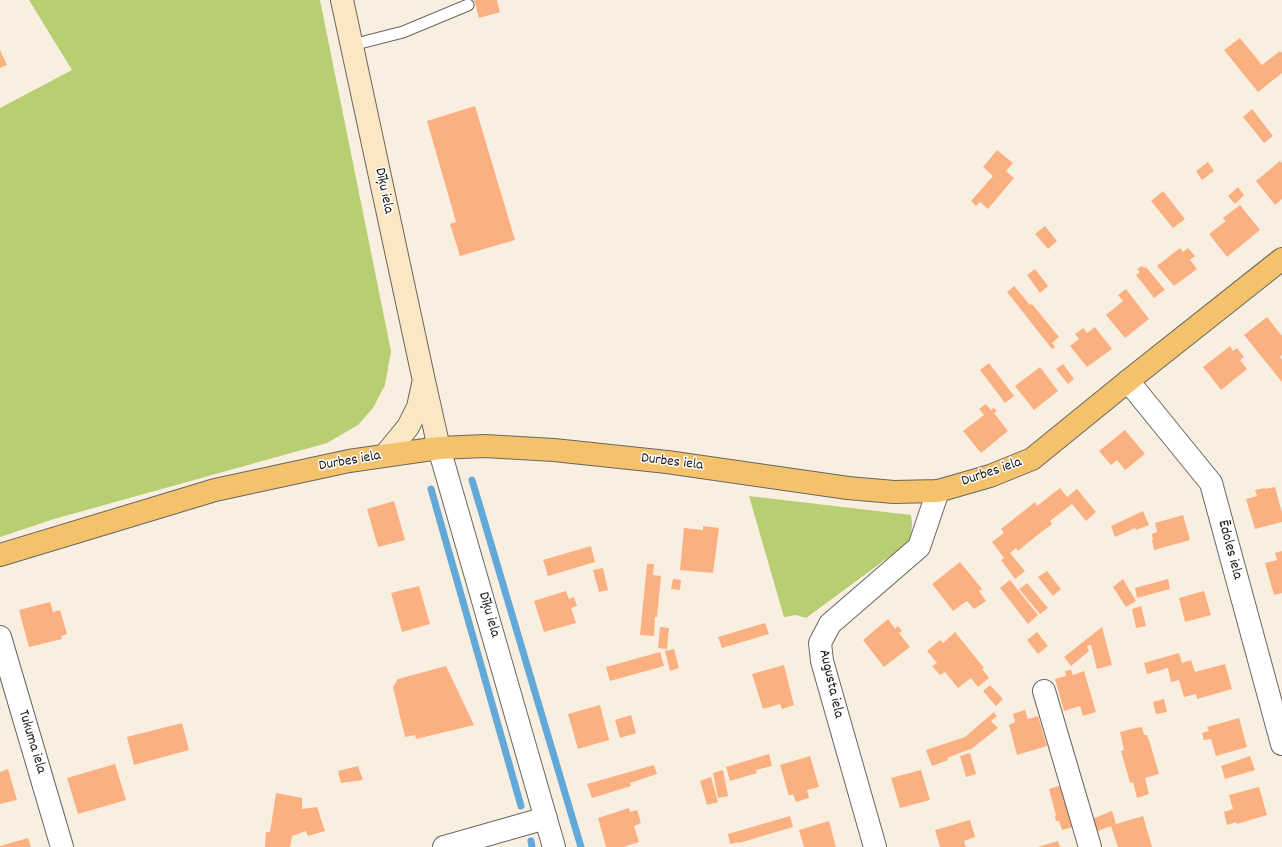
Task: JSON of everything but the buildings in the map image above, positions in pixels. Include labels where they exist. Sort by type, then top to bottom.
[{"type":"main road","name":"Dīķu iela","points":[[342,0],[439,448]]},
{"type":"main road","name":"Durbes iela","points":[[0,555],[215,490],[349,461],[439,448],[485,446],[554,450],[667,462],[848,488],[894,492],[938,491],[990,476],[1032,459],[1282,259]]},
{"type":"main road","name":"Dīķu iela","points":[[385,456],[408,427],[418,407],[424,381]]},
{"type":"street","name":"Ēdoles iela","points":[[1128,381],[1211,483],[1282,744]]},
{"type":"street","name":"Dīķu iela","points":[[439,448],[554,847]]},
{"type":"street","name":"Augusta iela","points":[[874,847],[822,661],[820,643],[830,624],[919,547],[938,491]]},
{"type":"street","name":"Tukuma iela","points":[[0,637],[62,847]]},
{"type":"street","points":[[1044,691],[1090,847]]},
{"type":"street","points":[[444,847],[546,818]]},
{"type":"lane","points":[[352,45],[403,32],[468,5]]},
{"type":"green space","points":[[29,0],[320,0],[391,351],[385,385],[373,408],[358,425],[327,443],[54,519],[0,537],[0,108],[72,70]]},
{"type":"green space","points":[[749,496],[911,515],[911,538],[901,548],[806,618],[796,615],[784,617]]},
{"type":"waterway","points":[[472,480],[581,847]]},
{"type":"waterway","points":[[431,489],[521,806]]},
{"type":"waterway","points":[[531,841],[532,847]]}]
